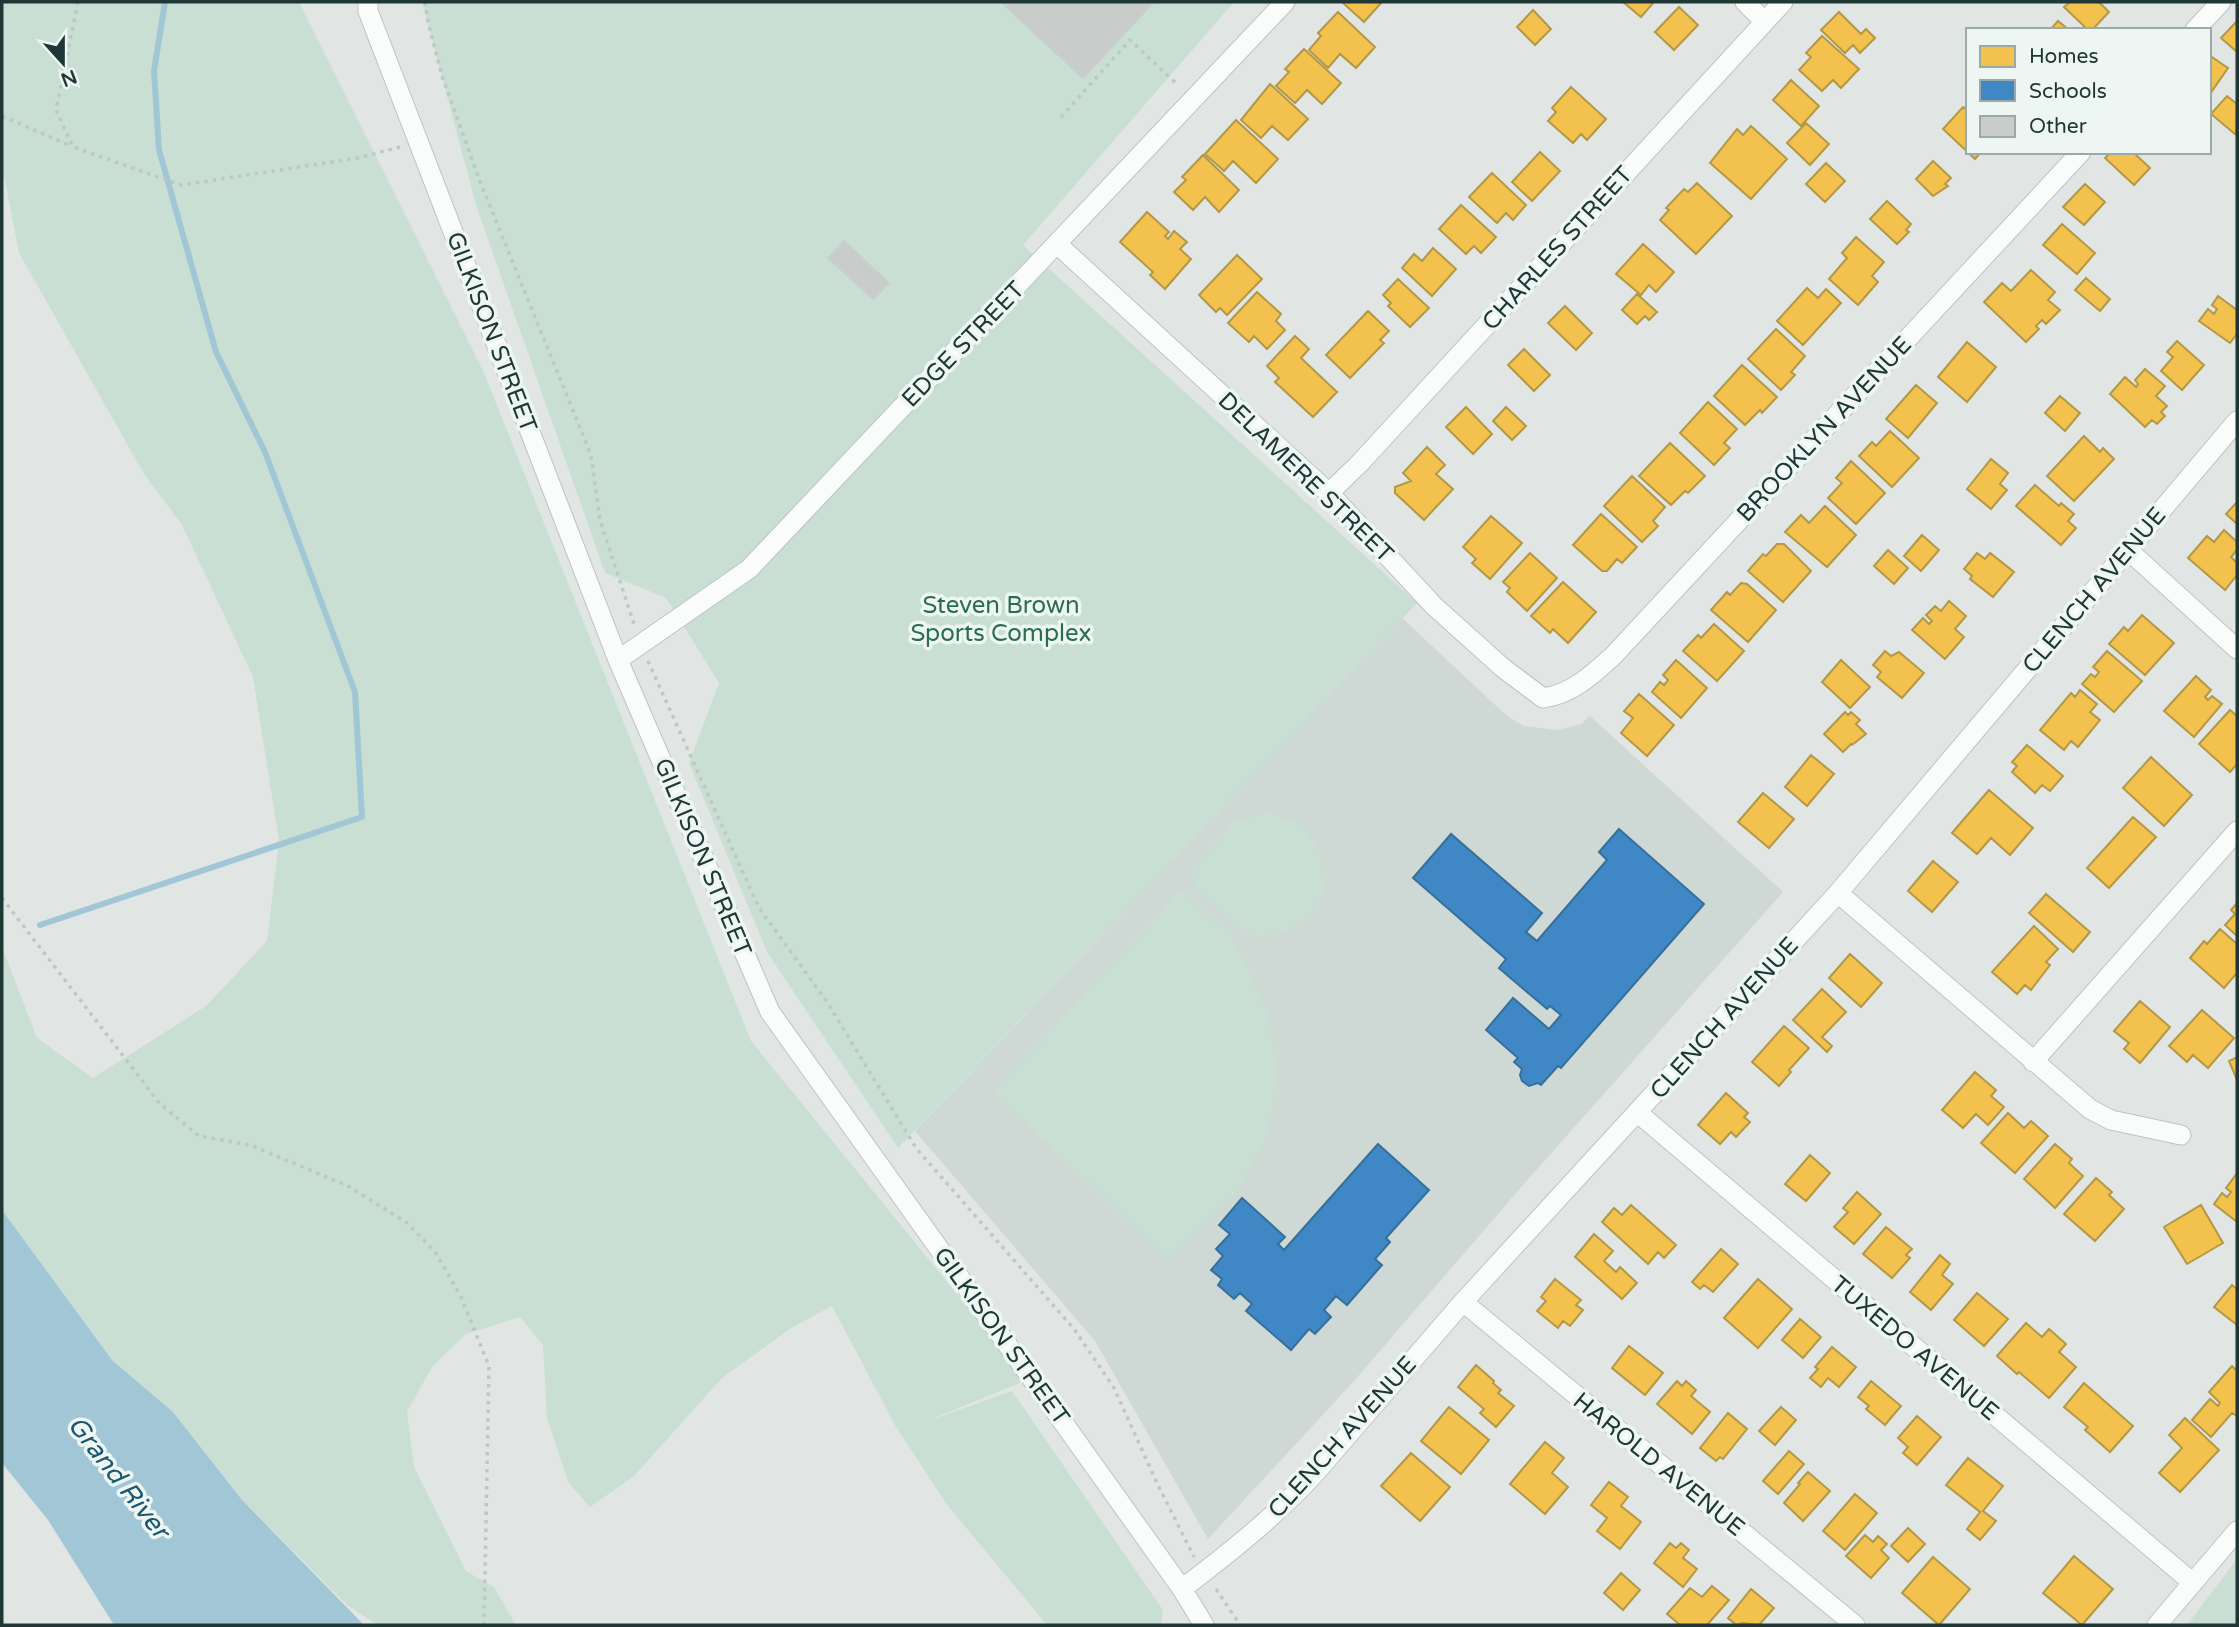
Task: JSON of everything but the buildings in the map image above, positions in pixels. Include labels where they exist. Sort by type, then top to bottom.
[{"type":"street","name":"GILKISON STREET","points":[[368,2],[368,10],[618,660],[770,1012],[1182,1589],[1204,1625]]},
{"type":"street","name":"EDGE STREET","points":[[618,660],[749,569],[1285,2]]},
{"type":"street","points":[[1745,2],[1764,21]]},
{"type":"street","name":"CHARLES STREET","points":[[1329,493],[1360,463],[1783,2]]},
{"type":"street","points":[[2197,28],[2221,2]]},
{"type":"street","name":"BROOKLYN AVENUE","points":[[1559,696],[1582,683],[1614,656],[2079,154]]},
{"type":"street","name":"DELAMERE STREET","points":[[1057,244],[1329,493],[1434,606],[1503,668],[1543,698],[1559,696]]},
{"type":"street","name":"CLENCH AVENUE","points":[[1182,1589],[1216,1565],[1298,1492],[1463,1302],[1838,893],[2237,421]]},
{"type":"street","points":[[2128,550],[2237,649]]},
{"type":"street","points":[[2033,1062],[2237,831]]},
{"type":"street","points":[[1838,893],[2090,1109],[2111,1120],[2182,1135]]},
{"type":"street","name":"TUXEDO AVENUE","points":[[1638,1113],[2193,1583]]},
{"type":"street","name":"HAROLD AVENUE","points":[[1463,1302],[1855,1625]]},
{"type":"street","points":[[2157,1625],[2237,1531]]},
{"type":"path","points":[[73,147],[56,110],[78,2]]},
{"type":"path","points":[[425,2],[442,76],[479,179],[591,454],[600,520],[640,644],[759,908],[827,1002],[916,1148],[1074,1329],[1114,1388],[1157,1483],[1203,1573],[1240,1625]]},
{"type":"path","points":[[1061,117],[1130,40],[1193,99]]},
{"type":"path","points":[[2,117],[73,147],[181,185],[358,158],[419,142]]},
{"type":"path","points":[[2,898],[160,1104],[199,1136],[250,1145],[348,1186],[407,1222],[436,1253],[461,1297],[489,1366],[484,1625]]},
{"type":"shaded area","points":[[1402,618],[1507,716],[1524,726],[1557,730],[1581,724],[1590,716],[1783,892],[1523,1185],[1354,1381],[1208,1539],[1095,1341],[915,1131]]},
{"type":"green space","points":[[2,2],[299,2],[484,373],[751,1041],[1027,1380],[922,1423],[1012,1391],[1163,1610],[1161,1625],[1047,1625],[948,1506],[896,1427],[832,1306],[791,1328],[722,1378],[634,1476],[590,1507],[568,1482],[547,1418],[543,1345],[520,1317],[466,1334],[432,1367],[407,1412],[414,1467],[466,1571],[494,1587],[516,1625],[378,1625],[348,1606],[242,1500],[173,1412],[112,1360],[2,1210],[2,947],[37,1038],[93,1078],[206,1006],[267,941],[279,841],[253,677],[182,525],[144,474],[19,253],[2,165]]},
{"type":"green space","name":"Steven Brown Sports Complex","points":[[422,2],[1234,2],[1023,245],[1417,603],[898,1148],[767,952],[689,763],[719,683],[666,598],[605,573],[476,205]]},
{"type":"green space","points":[[1269,813],[1302,824],[1319,849],[1323,891],[1310,916],[1282,934],[1251,937],[1196,890],[1191,870],[1235,821]]},
{"type":"green space","points":[[1182,889],[1231,936],[1248,968],[1270,1020],[1276,1070],[1269,1133],[1238,1191],[1168,1259],[997,1095],[998,1087]]},
{"type":"green space","points":[[2237,1559],[2237,1625],[2187,1625]]},
{"type":"water","name":"Grand River","points":[[2,1210],[112,1360],[173,1412],[242,1500],[364,1625],[114,1625],[48,1520],[2,1463]]},
{"type":"waterway","points":[[40,925],[362,817],[355,692],[265,452],[216,352],[159,150],[154,71],[165,2]]}]
